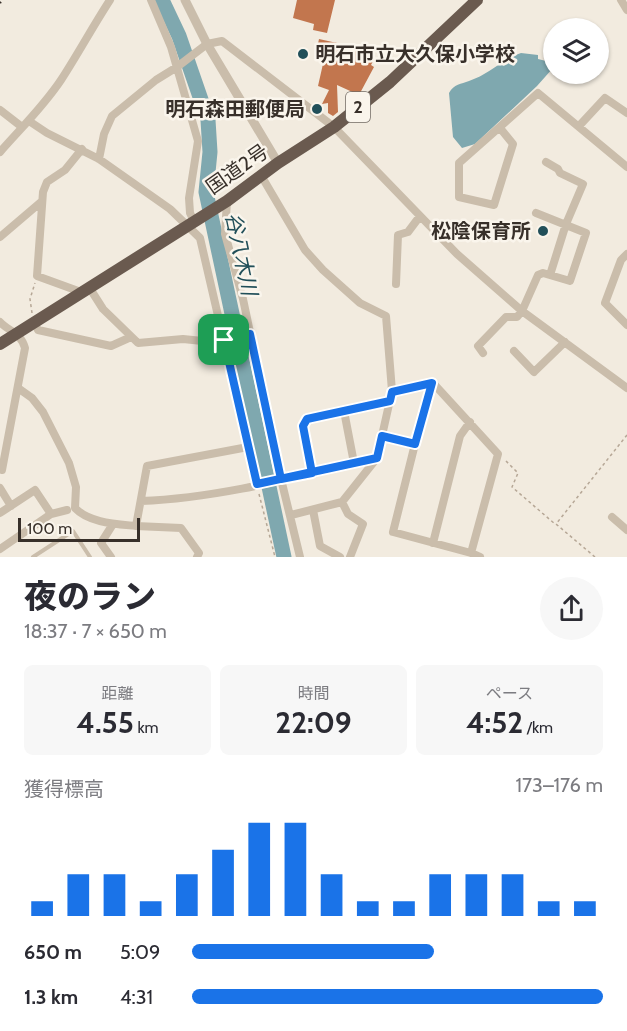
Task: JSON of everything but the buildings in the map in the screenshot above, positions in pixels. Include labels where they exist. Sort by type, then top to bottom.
[{"type":"highway","name":"国道2号","points":[[0,344],[227,201],[278,163],[334,127],[390,82],[477,0]]},
{"type":"street","points":[[0,152],[22,127],[30,122],[61,80],[110,0]]},
{"type":"street","points":[[151,0],[177,67],[198,141],[189,198],[190,224]]},
{"type":"street","points":[[621,0],[627,10]]},
{"type":"street","points":[[189,2],[207,44],[278,163]]},
{"type":"street","points":[[99,159],[104,134],[112,116],[156,80],[207,44],[222,41],[334,127],[457,254],[522,311],[627,388]]},
{"type":"street","points":[[500,128],[513,144],[494,205],[459,197],[459,163],[538,93],[627,166]]},
{"type":"street","points":[[579,126],[605,98],[627,113]]},
{"type":"street","points":[[0,110],[22,127]]},
{"type":"street","points":[[30,122],[99,159],[190,224],[200,238],[257,484]]},
{"type":"street","points":[[82,149],[65,170],[47,182],[41,202],[37,276],[85,290],[138,343],[183,339],[212,342],[250,334]]},
{"type":"street","points":[[546,162],[558,169],[560,173],[583,184],[566,224],[550,275]]},
{"type":"street","points":[[262,177],[305,250],[323,270],[360,303],[386,315],[392,392],[377,458],[342,502],[291,515]]},
{"type":"street","points":[[227,201],[225,234],[300,557]]},
{"type":"street","points":[[0,237],[41,202]]},
{"type":"street","points":[[483,353],[478,345],[506,317],[517,317],[538,275],[543,273],[570,281],[586,233],[536,213]]},
{"type":"street","points":[[396,284],[398,235],[408,232],[420,216]]},
{"type":"street","points":[[625,260],[605,303],[627,325]]},
{"type":"street","points":[[0,322],[23,339],[25,348],[4,468]]},
{"type":"street","points":[[34,322],[38,330],[111,346],[131,337]]},
{"type":"street","points":[[514,351],[534,372],[566,342]]},
{"type":"street","points":[[392,392],[432,383]]},
{"type":"street","points":[[432,383],[498,454],[471,553]]},
{"type":"street","points":[[432,383],[393,532],[480,557]]},
{"type":"street","points":[[18,388],[32,398],[43,412],[69,463],[76,487],[75,508],[81,514],[113,524],[181,528],[199,553],[197,557]]},
{"type":"street","points":[[312,473],[303,426],[307,419],[390,401]]},
{"type":"street","points":[[344,411],[354,463]]},
{"type":"street","points":[[434,543],[460,436],[470,422]]},
{"type":"street","points":[[382,436],[415,444]]},
{"type":"street","points":[[136,526],[147,466],[248,447]]},
{"type":"street","points":[[141,501],[172,500],[377,458]]},
{"type":"street","points":[[0,488],[11,506]]},
{"type":"street","points":[[0,513],[35,490],[51,514]]},
{"type":"street","points":[[342,502],[348,514],[363,524],[350,557]]},
{"type":"street","points":[[0,549],[51,514],[67,510]]},
{"type":"street","points":[[313,510],[320,546],[340,557]]},
{"type":"street","points":[[612,517],[627,530]]},
{"type":"street","points":[[111,557],[101,543],[113,524]]},
{"type":"lane","points":[[33,557],[73,531],[90,557]]},
{"type":"path","points":[[34,322],[30,299],[37,276]]},
{"type":"path","points":[[556,524],[627,435]]},
{"type":"path","points":[[498,454],[518,473],[512,487],[595,557]]},
{"type":"path","points":[[257,484],[275,557]]},
{"type":"water","points":[[521,53],[538,55],[538,59],[543,60],[543,79],[475,144],[462,148],[453,137],[449,93],[455,86],[482,75]]},
{"type":"waterway","name":"谷八木川","points":[[162,0],[179,36],[208,120],[210,152],[206,192],[284,557]]},
{"type":"railway","points":[[0,3],[3,0]]},
{"type":"place","name":"明石市立大久保小学校","points":[[303,54]]},
{"type":"place","name":"明石森田郵便局","points":[[317,109]]},
{"type":"place","name":"松陰保育所","points":[[543,231]]},
{"type":"route","points":[[224,340],[250,334],[281,479],[312,473],[303,426],[307,419],[390,401],[392,392],[432,383],[415,444],[382,436],[377,458],[312,473],[257,484],[224,340]]}]
